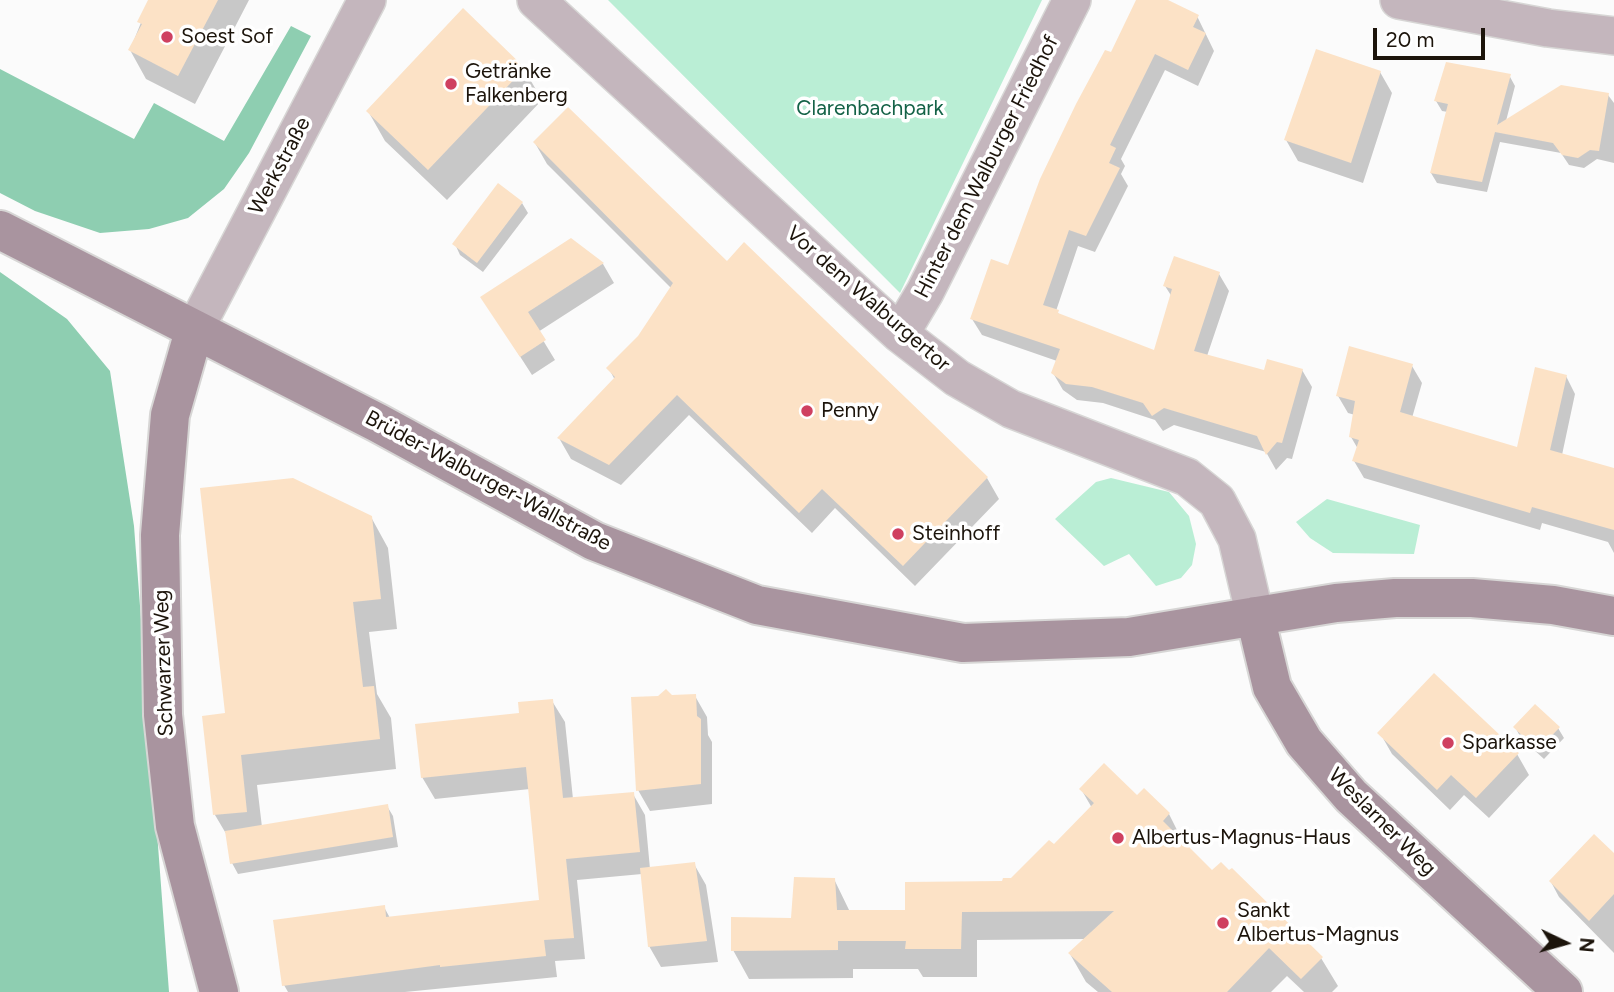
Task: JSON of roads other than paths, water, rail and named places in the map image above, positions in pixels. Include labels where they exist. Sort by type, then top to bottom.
[{"type":"street","name":"Werkstraße","points":[[194,331],[367,0]]},
{"type":"street","name":"Vor dem Walburgertor","points":[[536,0],[900,334],[957,377],[1011,409],[1187,477],[1217,501],[1237,539],[1255,616]]},
{"type":"street","name":"Hinter dem Walburger Friedhof","points":[[900,334],[925,292],[1072,0]]},
{"type":"street","points":[[1399,0],[1548,28],[1614,36]]},
{"type":"street","name":"Brüder-Walburger-Wallstraße","points":[[0,230],[378,423],[594,541],[757,605],[963,642],[1129,637],[1336,603],[1395,598],[1472,598],[1553,605],[1614,616]]},
{"type":"street","name":"Schwarzer Weg","points":[[194,331],[170,415],[162,521],[163,715],[175,826],[219,992]]},
{"type":"street","name":"Weslarner Weg","points":[[1255,616],[1272,687],[1304,742],[1351,796],[1563,992]]},
{"type":"place","name":"Soest Sof","points":[[167,37]]},
{"type":"place","name":"Getränke Falkenberg","points":[[451,84]]},
{"type":"place","name":"Penny","points":[[807,411]]},
{"type":"place","name":"Steinhoff","points":[[898,534]]},
{"type":"place","name":"Sparkasse","points":[[1448,743]]},
{"type":"place","name":"Albertus-Magnus-Haus","points":[[1118,838]]},
{"type":"place","name":"Sankt Albertus-Magnus","points":[[1223,923]]},
{"type":"park label","name":"Clarenbachpark","points":[[870,109]]}]
